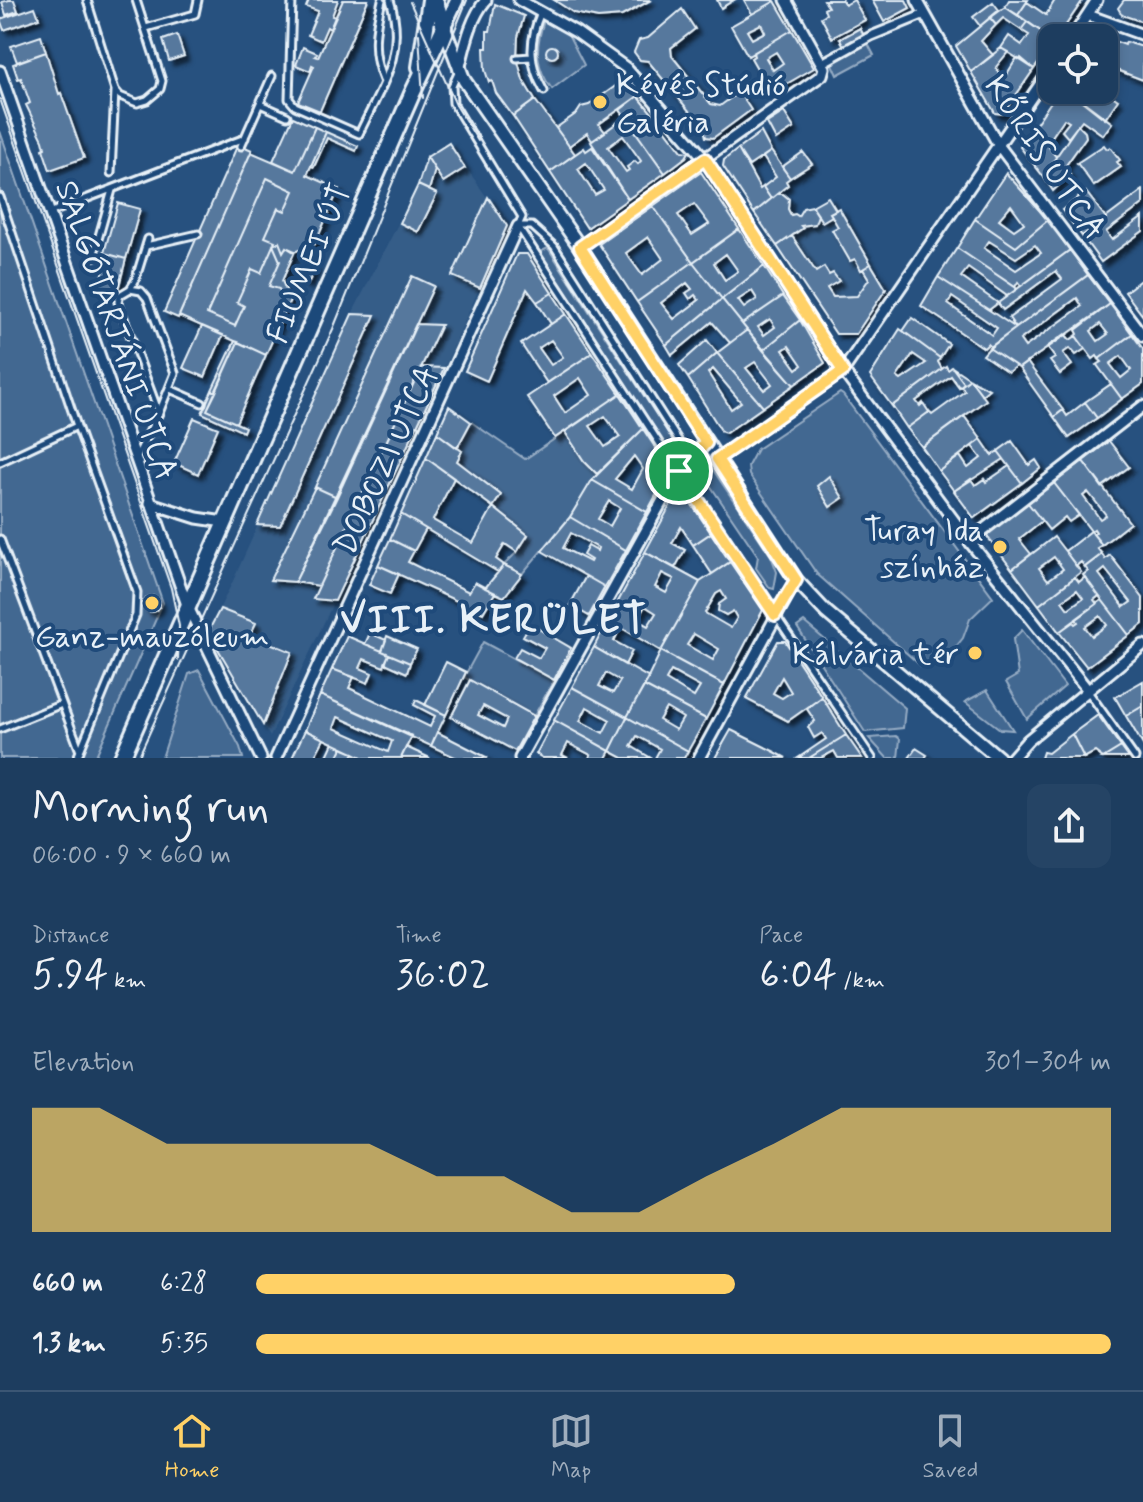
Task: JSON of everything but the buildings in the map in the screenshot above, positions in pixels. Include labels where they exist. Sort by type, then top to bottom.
[{"type":"main road","points":[[432,0],[444,27]]},
{"type":"main road","points":[[412,94],[422,61],[432,0]]},
{"type":"main road","name":"FIUMEI ÚT","points":[[122,758],[444,27]]},
{"type":"street","points":[[457,0],[444,27],[459,70],[580,247],[796,580],[826,612],[999,758]]},
{"type":"street","points":[[459,70],[467,37],[486,0]]},
{"type":"street","points":[[519,0],[576,32],[626,68],[705,159],[843,371],[969,541],[1087,689]]},
{"type":"street","points":[[580,247],[825,72],[786,0]]},
{"type":"street","name":"KŐRIS UTCA","points":[[917,0],[999,146],[1143,336]]},
{"type":"street","points":[[1082,24],[1097,0]]},
{"type":"street","points":[[822,63],[871,36],[925,14]]},
{"type":"street","points":[[1088,15],[1143,35]]},
{"type":"street","name":"SALGÓTARJÁNI UTCA","points":[[0,71],[187,605],[261,758]]},
{"type":"street","points":[[717,459],[843,371],[1038,88]]},
{"type":"street","name":"DOBOZI UTCA","points":[[276,758],[518,226]]},
{"type":"street","points":[[969,541],[1143,406]]},
{"type":"street","points":[[520,758],[679,471],[706,443]]},
{"type":"street","points":[[150,503],[197,518],[224,522]]},
{"type":"street","points":[[699,758],[796,580]]},
{"type":"street","points":[[1012,758],[1028,740],[1087,689],[1143,645]]},
{"type":"lane","points":[[87,0],[115,90],[111,173]]},
{"type":"lane","points":[[115,90],[127,100],[137,103],[154,96],[160,89],[161,72],[136,0]]},
{"type":"lane","points":[[146,28],[195,14],[198,0]]},
{"type":"lane","points":[[292,0],[289,99],[295,106],[359,134],[394,59],[397,33],[390,0]]},
{"type":"lane","points":[[382,0],[374,43],[376,63],[384,81]]},
{"type":"lane","points":[[541,11],[533,32],[531,57],[533,69],[544,91]]},
{"type":"lane","points":[[517,58],[531,57]]},
{"type":"lane","points":[[459,70],[452,86],[453,103],[522,217],[518,226]]},
{"type":"lane","points":[[241,146],[272,76]]},
{"type":"lane","points":[[260,104],[287,116]]},
{"type":"lane","points":[[49,213],[245,138]]},
{"type":"lane","points":[[93,257],[112,189]]},
{"type":"lane","points":[[0,197],[137,592],[138,605],[77,758]]},
{"type":"lane","points":[[518,226],[532,226],[554,246],[678,440]]},
{"type":"lane","points":[[518,226],[872,758]]},
{"type":"lane","points":[[146,246],[198,234]]},
{"type":"lane","points":[[148,239],[130,289],[120,295],[119,308],[159,413]]},
{"type":"lane","points":[[130,289],[141,291],[147,298],[175,373],[135,461]]},
{"type":"lane","points":[[170,389],[202,403]]},
{"type":"lane","points":[[0,462],[77,426]]},
{"type":"lane","points":[[0,539],[80,751]]},
{"type":"lane","points":[[1087,689],[1135,758]]},
{"type":"lane","points":[[0,729],[62,704]]},
{"type":"shaded area","points":[[544,21],[568,34],[584,65],[552,89],[542,73],[538,56]]},
{"type":"shaded area","points":[[867,42],[874,55],[837,75],[831,62]]},
{"type":"shaded area","points":[[0,131],[163,603],[95,758],[0,758]]},
{"type":"shaded area","points":[[449,143],[507,226],[444,368],[270,737],[208,632],[352,314],[418,185],[427,157]]},
{"type":"shaded area","points":[[839,208],[886,289],[856,334],[836,334],[777,246],[803,228],[831,217],[830,213]]},
{"type":"shaded area","points":[[548,248],[681,453],[675,460],[540,252]]},
{"type":"shaded area","name":"Kálvária tér","points":[[840,393],[993,597],[970,619],[963,638],[947,658],[921,666],[817,574],[749,475],[748,466],[757,449]]},
{"type":"shaded area","points":[[471,422],[525,459],[565,432],[584,461],[597,474],[570,517],[522,574],[504,565],[528,535],[493,507],[501,495],[457,461],[457,448]]},
{"type":"shaded area","points":[[697,454],[707,461],[771,556],[777,572],[774,589],[756,568],[758,556],[695,463],[689,466]]},
{"type":"shaded area","points":[[804,622],[905,708],[903,728],[865,732],[797,627]]},
{"type":"shaded area","points":[[1022,630],[1065,686],[1027,719],[1006,682],[1018,675],[1013,639]]},
{"type":"shaded area","points":[[483,642],[554,680],[534,716],[464,677]]},
{"type":"shaded area","points":[[199,670],[243,758],[162,758],[189,674]]},
{"type":"shaded area","points":[[987,690],[1013,730],[1000,729],[965,702]]},
{"type":"shaded area","points":[[896,736],[900,739],[898,758],[887,758],[869,738]]},
{"type":"tram line","points":[[138,758],[333,329],[467,0]]},
{"type":"tram line","points":[[410,2],[456,105],[478,141]]},
{"type":"tram line","points":[[419,34],[423,98]]},
{"type":"tram line","points":[[0,99],[171,588],[179,626],[178,660]]},
{"type":"place","name":"Kévés Stúdió Galéria","points":[[600,102]]},
{"type":"place","name":"Turay Ida színház","points":[[1000,547]]},
{"type":"place","name":"Ganz-mauzóleum","points":[[152,603]]},
{"type":"place","name":"Kálvária tér","points":[[975,653]]},
{"type":"district","name":"VIII. KERÜLET","points":[[494,618]]},
{"type":"route","points":[[705,159],[843,371],[717,459],[796,580],[775,615],[679,471],[706,443],[580,247],[705,159]]}]
